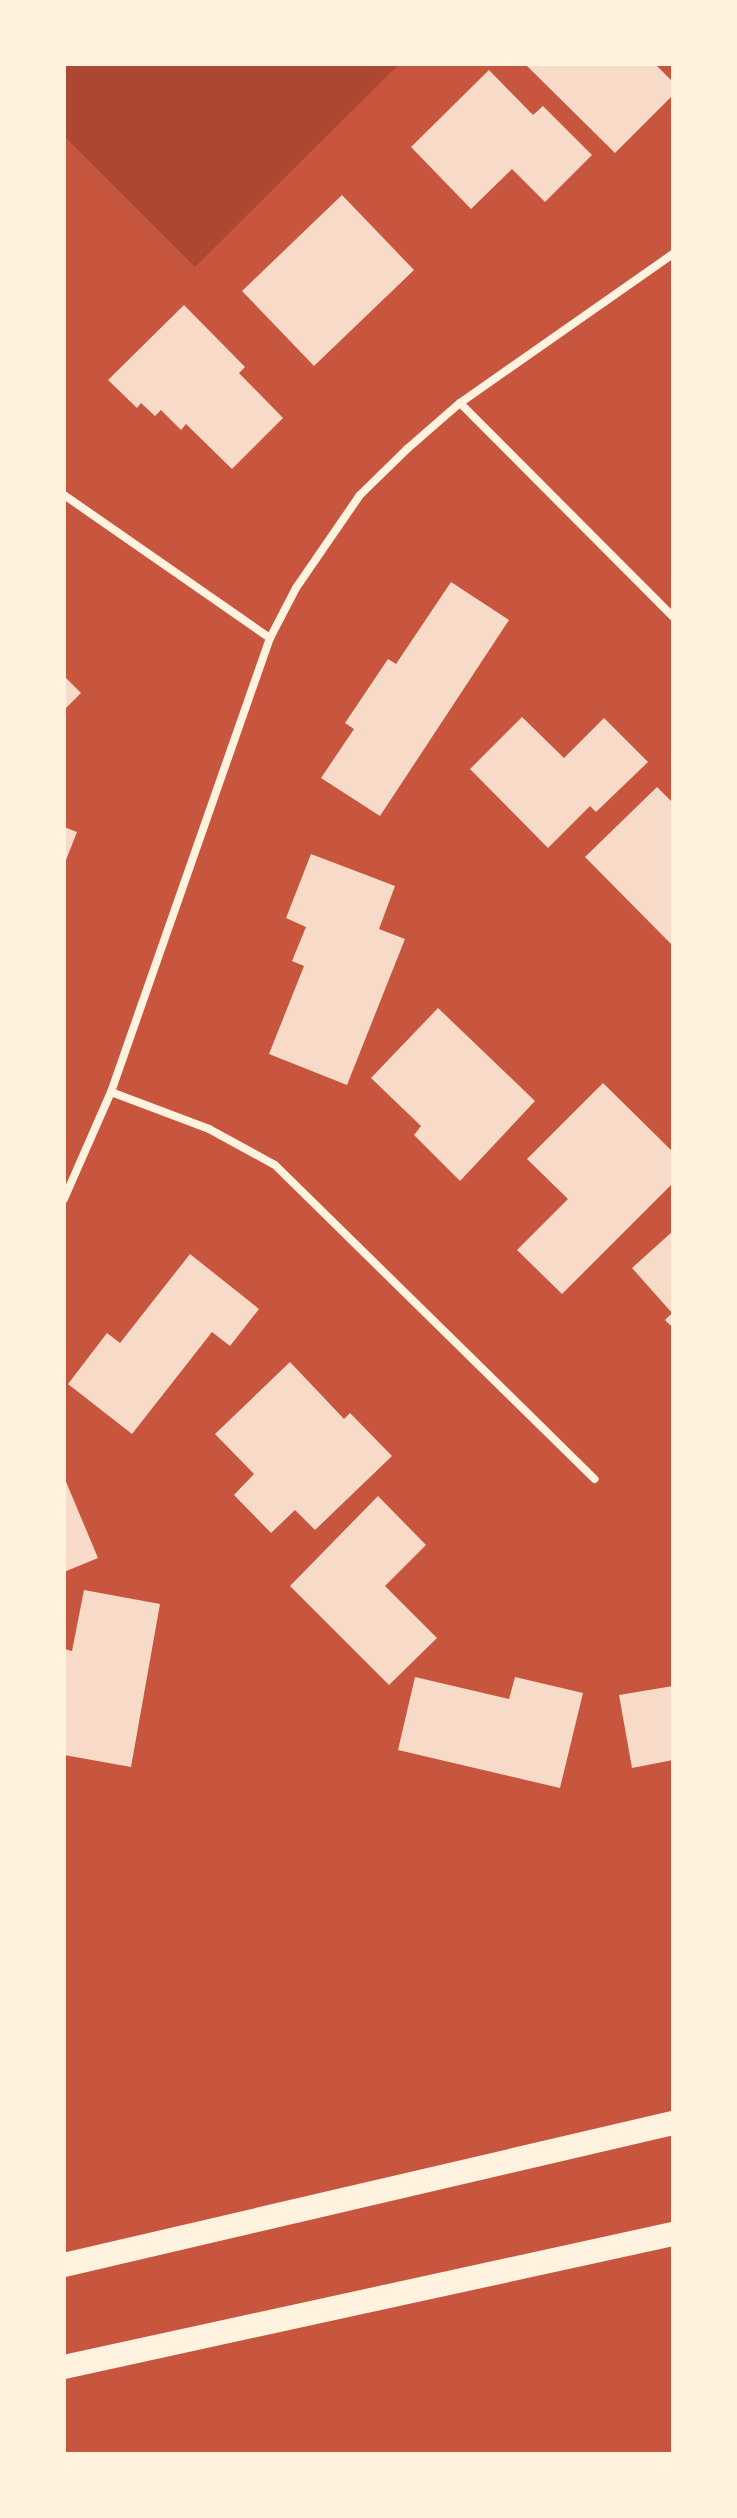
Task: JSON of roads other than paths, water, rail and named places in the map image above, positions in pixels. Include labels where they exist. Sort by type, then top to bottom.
[{"type":"highway","points":[[64,2265],[673,2123]]},
{"type":"highway","points":[[64,2367],[673,2234]]},
{"type":"street","points":[[64,1199],[111,1092],[270,638],[296,588],[360,495],[460,403],[673,254]]},
{"type":"street","points":[[460,403],[673,617]]},
{"type":"street","points":[[64,495],[270,638]]},
{"type":"street","points":[[111,1092],[209,1129],[275,1165],[595,1479]]}]
